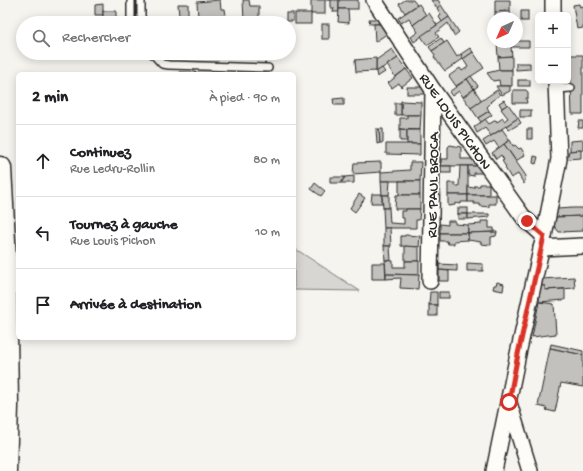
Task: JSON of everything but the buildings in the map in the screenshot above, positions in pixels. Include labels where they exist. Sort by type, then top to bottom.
[{"type":"highway","points":[[0,168],[6,259],[7,406],[5,471]]},
{"type":"street","name":"RUE LOUIS PICHON","points":[[374,0],[433,90],[542,242]]},
{"type":"street","points":[[494,471],[559,159],[561,86]]},
{"type":"street","name":"RUE PAUL BROCA","points":[[430,281],[433,90]]},
{"type":"street","points":[[542,242],[583,246]]},
{"type":"street","points":[[509,402],[530,471]]},
{"type":"lane","points":[[131,0],[131,16]]},
{"type":"lane","points":[[141,0],[141,16]]},
{"type":"lane","points":[[158,60],[162,64],[168,65],[268,68]]},
{"type":"shaded area","points":[[296,249],[360,291],[296,290]]},
{"type":"route","points":[[509,402],[540,248],[544,236],[527,221]]}]
